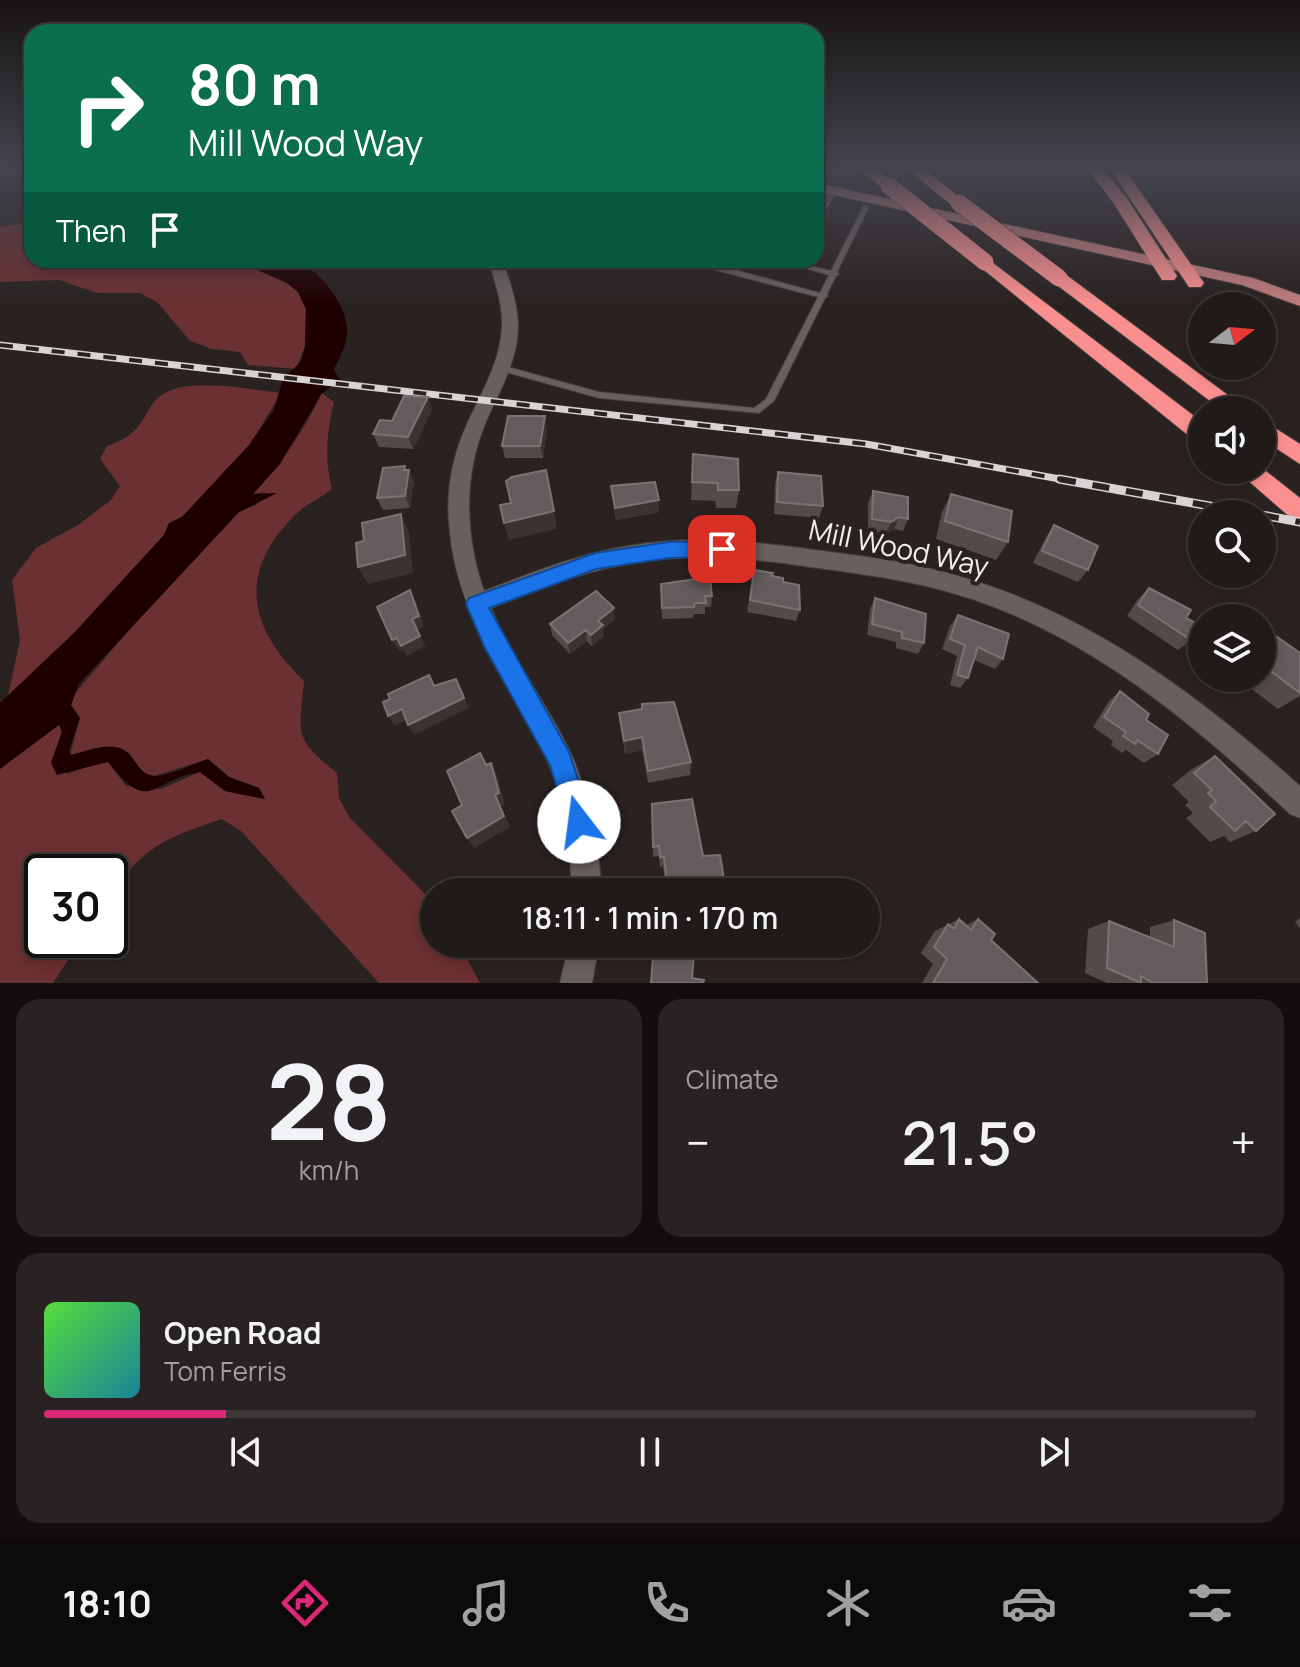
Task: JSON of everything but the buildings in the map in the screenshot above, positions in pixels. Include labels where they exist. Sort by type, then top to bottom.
[{"type":"highway","points":[[923,213],[1188,423]]},
{"type":"highway","points":[[972,213],[1218,396]]},
{"type":"highway","points":[[1128,213],[1164,269]]},
{"type":"highway","points":[[1148,213],[1191,275]]},
{"type":"highway","points":[[1276,438],[1300,456]]},
{"type":"highway","points":[[1266,484],[1300,511]]},
{"type":"main road","points":[[894,213],[1164,269]]},
{"type":"main road","points":[[926,213],[1191,275],[1255,296],[1295,300]]},
{"type":"street","points":[[498,268],[510,328],[501,368],[470,439],[459,494],[461,542],[476,604],[492,639],[560,761],[574,797],[584,846],[586,878]]},
{"type":"street","name":"Mill Wood Way","points":[[476,604],[595,561],[669,550],[768,552],[931,578],[1019,607],[1115,657],[1214,727],[1300,804]]},
{"type":"street","points":[[576,983],[581,958]]},
{"type":"lane","points":[[501,368],[599,395],[756,411],[770,401],[863,213]]},
{"type":"lane","points":[[728,268],[824,296]]},
{"type":"lane","points":[[811,268],[835,274]]},
{"type":"shaded area","points":[[24,223],[24,268],[255,268],[287,283],[298,292],[306,309],[305,346],[296,369],[248,365],[240,352],[212,349],[190,341],[157,302],[140,293],[97,293],[59,280],[0,282],[0,227]]},
{"type":"shaded area","points":[[253,268],[309,268],[330,289],[346,322],[345,343],[334,369],[340,380],[322,393],[280,464],[253,494],[277,493],[239,512],[79,684],[71,705],[80,718],[69,750],[71,755],[102,747],[120,748],[144,772],[154,776],[208,759],[229,777],[259,788],[265,799],[225,791],[200,772],[143,791],[122,779],[108,762],[57,775],[51,763],[62,732],[59,725],[0,769],[0,703],[75,632],[164,535],[169,523],[182,517],[249,445],[274,410],[283,378],[301,362],[305,346],[306,309],[298,292],[287,283]]},
{"type":"shaded area","points":[[227,386],[281,393],[249,446],[182,517],[169,523],[164,535],[75,632],[8,696],[20,640],[12,580],[36,548],[78,525],[111,500],[120,486],[100,459],[107,446],[138,427],[157,398],[179,388]]},
{"type":"shaded area","points":[[322,393],[334,402],[327,445],[332,489],[296,514],[264,557],[258,578],[257,599],[261,620],[285,661],[304,681],[302,734],[313,751],[337,773],[339,798],[350,818],[420,889],[420,958],[467,958],[480,983],[379,983],[241,831],[222,819],[172,838],[146,854],[128,872],[128,854],[24,854],[24,958],[69,958],[53,983],[0,983],[0,769],[55,724],[60,725],[62,732],[51,763],[68,774],[94,763],[108,762],[126,786],[161,789],[200,772],[225,791],[265,799],[259,788],[229,777],[208,759],[154,776],[143,773],[129,753],[103,747],[70,755],[80,718],[71,705],[71,698],[164,589],[239,512],[256,505],[266,492],[253,494],[308,420]]},
{"type":"railway","points":[[0,345],[866,444],[1071,481]]},
{"type":"railway","points":[[1059,479],[1188,502]]},
{"type":"railway","points":[[1276,518],[1300,522]]},
{"type":"route","points":[[579,822],[574,797],[560,761],[492,639],[476,604],[595,561],[669,550],[722,549]]}]
